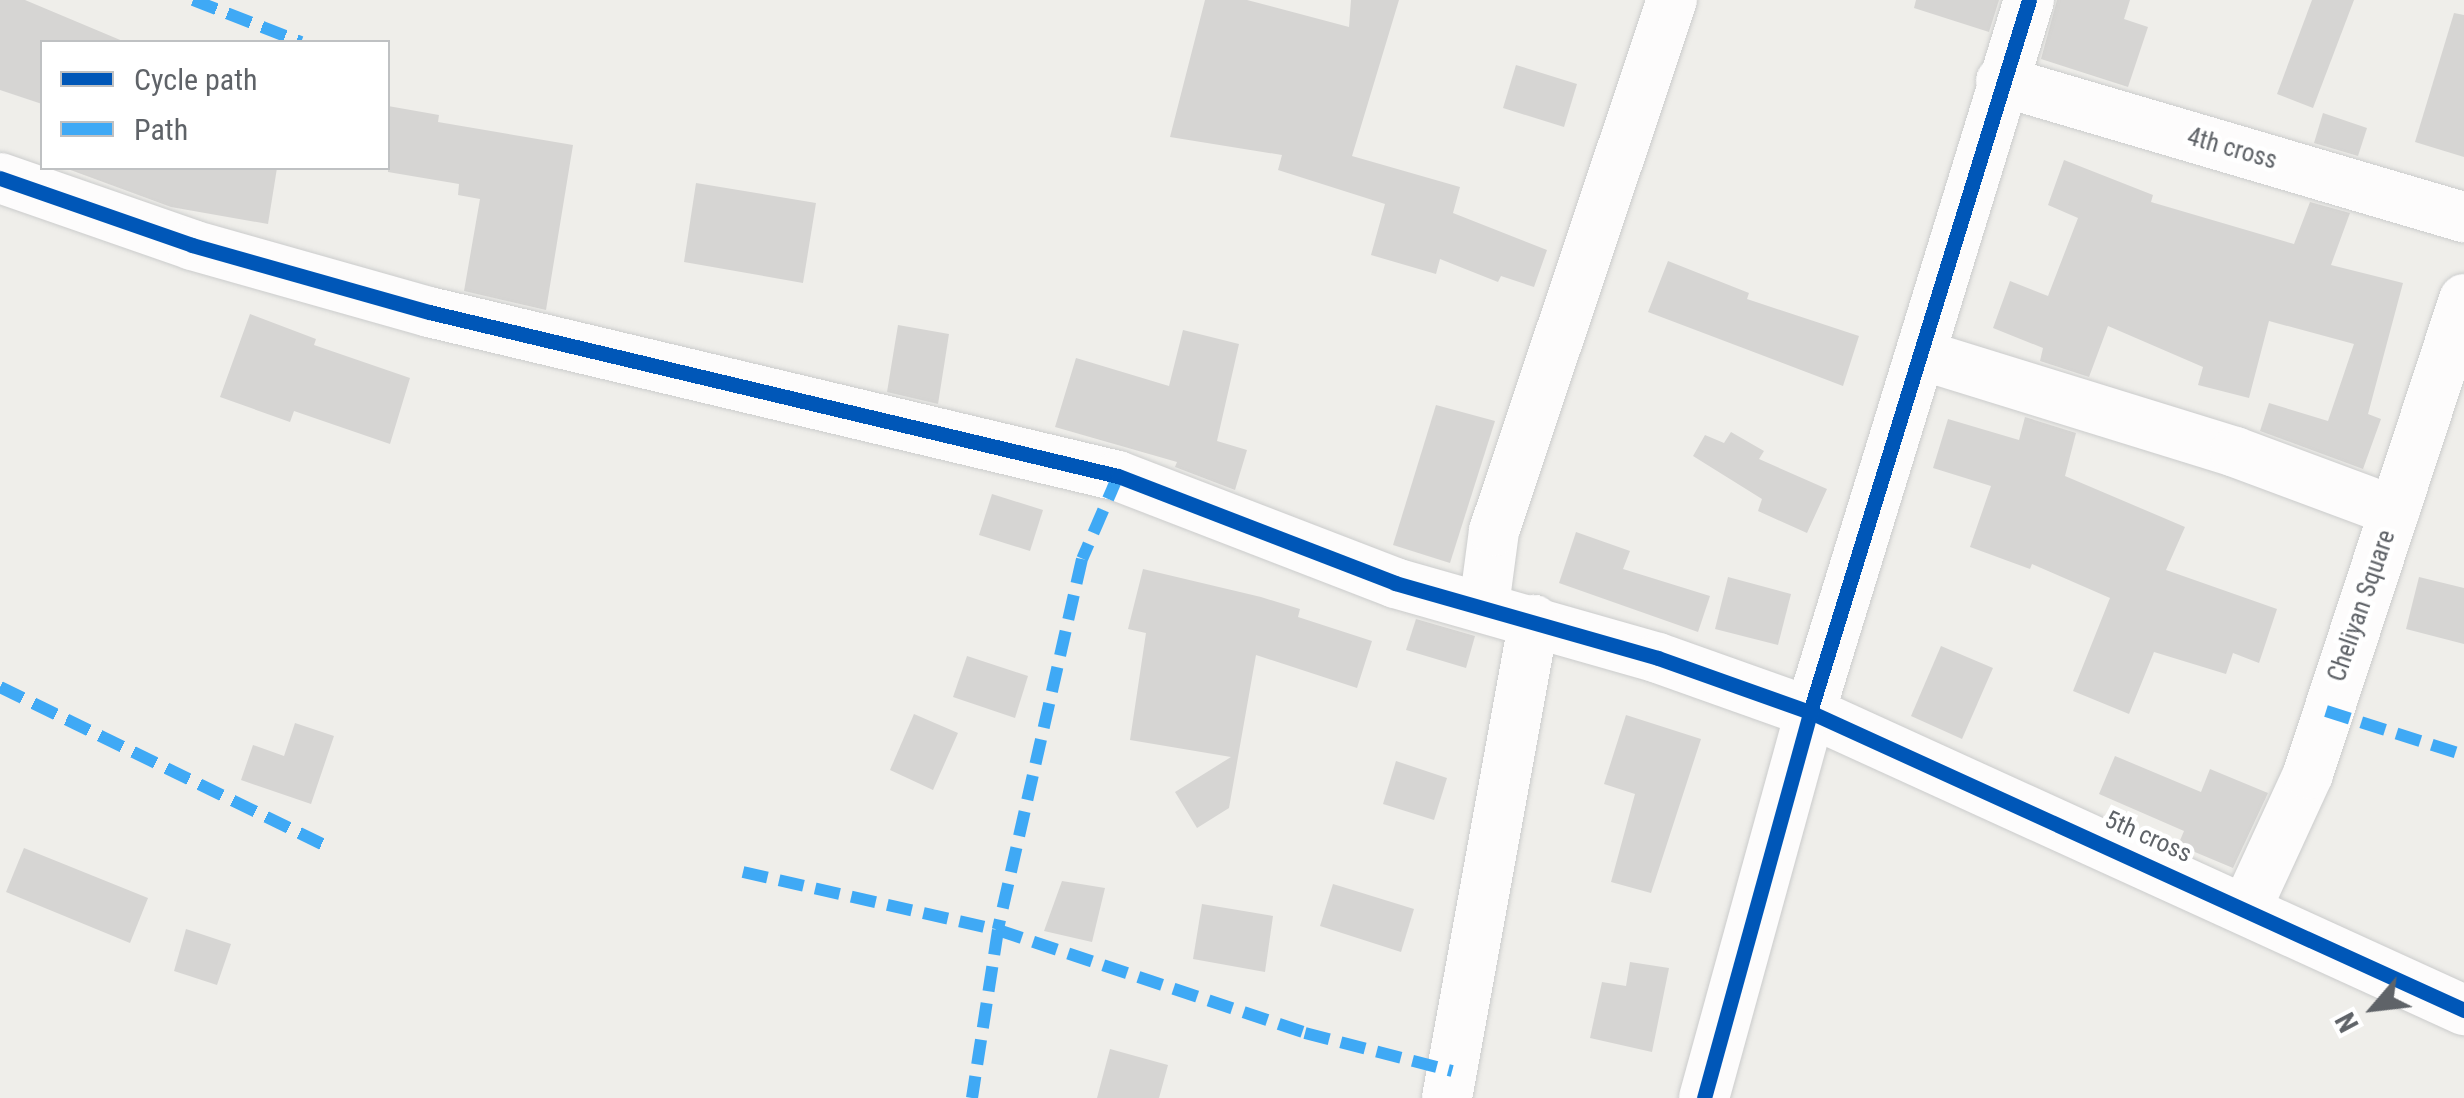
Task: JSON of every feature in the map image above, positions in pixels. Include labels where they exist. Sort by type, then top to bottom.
[{"type":"street","points":[[1484,606],[1494,531],[1672,0]]},
{"type":"street","points":[[1704,1098],[1810,712],[2029,0]]},
{"type":"street","name":"4th cross","points":[[2001,81],[2464,217]]},
{"type":"street","name":"5th cross","points":[[0,178],[192,245],[429,312],[1118,476],[1395,583],[1534,620],[1810,712],[2464,1010]]},
{"type":"street","name":"Cheliyan Square","points":[[2246,909],[2308,774],[2464,299]]},
{"type":"street","points":[[1922,355],[2235,452],[2394,511]]},
{"type":"street","points":[[1447,1098],[1534,620]]},
{"type":"building","points":[[0,0],[25,0],[120,40],[40,40],[40,103],[0,90]]},
{"type":"building","points":[[1205,0],[1247,0],[1349,27],[1351,0],[1399,0],[1352,156],[1460,187],[1453,213],[1547,250],[1534,287],[1501,276],[1498,282],[1440,259],[1436,274],[1371,255],[1385,204],[1278,170],[1282,155],[1170,137]]},
{"type":"building","points":[[1916,0],[1999,0],[1989,32],[1914,8]]},
{"type":"building","points":[[2057,0],[2130,0],[2124,19],[2148,27],[2128,87],[2041,59]]},
{"type":"building","points":[[2312,0],[2354,0],[2313,108],[2277,94]]},
{"type":"building","points":[[2454,13],[2464,15],[2464,157],[2415,142]]},
{"type":"building","points":[[1516,65],[1577,84],[1564,127],[1503,108]]},
{"type":"building","points":[[390,106],[439,115],[438,122],[573,145],[546,310],[464,291],[480,199],[458,195],[459,184],[388,172]]},
{"type":"building","points":[[2323,113],[2367,128],[2358,156],[2314,143]]},
{"type":"building","points":[[2064,160],[2153,195],[2151,202],[2294,244],[2310,202],[2350,213],[2331,265],[2403,283],[2368,414],[2381,419],[2363,469],[2260,431],[2269,403],[2328,421],[2354,344],[2269,321],[2249,398],[2198,385],[2203,367],[2108,326],[2089,377],[2040,361],[2043,348],[1993,328],[2010,281],[2048,296],[2078,218],[2048,205]]},
{"type":"building","points":[[70,170],[277,170],[268,224],[171,207]]},
{"type":"building","points":[[696,183],[816,203],[803,283],[684,262]]},
{"type":"building","points":[[1668,261],[1749,293],[1747,299],[1859,336],[1843,386],[1648,312]]},
{"type":"building","points":[[250,314],[316,339],[314,345],[410,378],[390,444],[294,411],[290,422],[220,397]]},
{"type":"building","points":[[898,325],[949,334],[938,404],[887,392]]},
{"type":"building","points":[[1183,330],[1239,344],[1217,441],[1247,450],[1235,490],[1175,467],[1177,462],[1055,427],[1076,358],[1169,386]]},
{"type":"building","points":[[1436,405],[1495,421],[1450,563],[1393,545]]},
{"type":"building","points":[[2025,417],[2076,433],[2065,476],[2185,527],[2166,570],[2277,609],[2259,663],[2233,653],[2226,674],[2154,652],[2129,714],[2073,691],[2110,598],[2032,564],[2030,569],[1970,547],[1991,486],[1933,468],[1948,419],[2019,440]]},
{"type":"building","points":[[1731,432],[1764,451],[1759,459],[1827,489],[1807,533],[1758,511],[1762,499],[1693,456],[1705,435],[1724,443]]},
{"type":"building","points":[[992,494],[1043,510],[1030,551],[979,535]]},
{"type":"building","points":[[1576,532],[1630,551],[1623,569],[1710,596],[1698,632],[1559,583]]},
{"type":"building","points":[[1143,569],[1300,609],[1298,617],[1372,641],[1357,688],[1256,655],[1229,808],[1197,828],[1175,792],[1231,757],[1130,740],[1146,633],[1128,629]]},
{"type":"building","points":[[1728,577],[1791,594],[1778,645],[1715,629]]},
{"type":"building","points":[[2419,577],[2464,588],[2464,644],[2406,629]]},
{"type":"building","points":[[1416,619],[1475,636],[1466,668],[1406,650]]},
{"type":"building","points":[[1941,646],[1993,668],[1962,739],[1911,716]]},
{"type":"building","points":[[967,656],[1028,676],[1015,718],[953,697]]},
{"type":"building","points":[[914,714],[958,733],[933,790],[890,770]]},
{"type":"building","points":[[1626,715],[1701,739],[1651,893],[1611,882],[1635,794],[1604,784]]},
{"type":"building","points":[[295,723],[334,736],[311,804],[241,780],[253,745],[284,756]]},
{"type":"building","points":[[2115,756],[2201,792],[2210,769],[2268,793],[2233,868],[2178,845],[2184,831],[2099,794]]},
{"type":"building","points":[[1396,761],[1447,778],[1434,820],[1383,804]]},
{"type":"building","points":[[24,848],[148,898],[130,943],[6,892]]},
{"type":"building","points":[[1062,881],[1105,888],[1092,942],[1044,931]]},
{"type":"building","points":[[1333,884],[1414,909],[1401,952],[1320,926]]},
{"type":"building","points":[[1202,904],[1273,916],[1265,972],[1193,959]]},
{"type":"building","points":[[186,929],[231,944],[217,985],[174,971]]},
{"type":"building","points":[[1630,962],[1669,968],[1652,1052],[1590,1038],[1602,982],[1626,986]]},
{"type":"building","points":[[1110,1049],[1168,1065],[1159,1098],[1097,1098]]},
{"type":"marked path","points":[[193,0],[296,40]]},
{"type":"marked path","points":[[1118,476],[1082,559],[998,930],[1305,1033],[1452,1071]]},
{"type":"marked path","points":[[0,687],[328,847]]},
{"type":"marked path","points":[[2326,711],[2464,755]]},
{"type":"marked path","points":[[743,872],[998,930],[972,1098]]},
{"type":"cycle path","points":[[1704,1098],[1810,712],[2029,0]]},
{"type":"cycle path","points":[[0,178],[192,245],[429,312],[1118,476],[1395,583],[1658,658],[1810,712],[2464,1010]]}]
